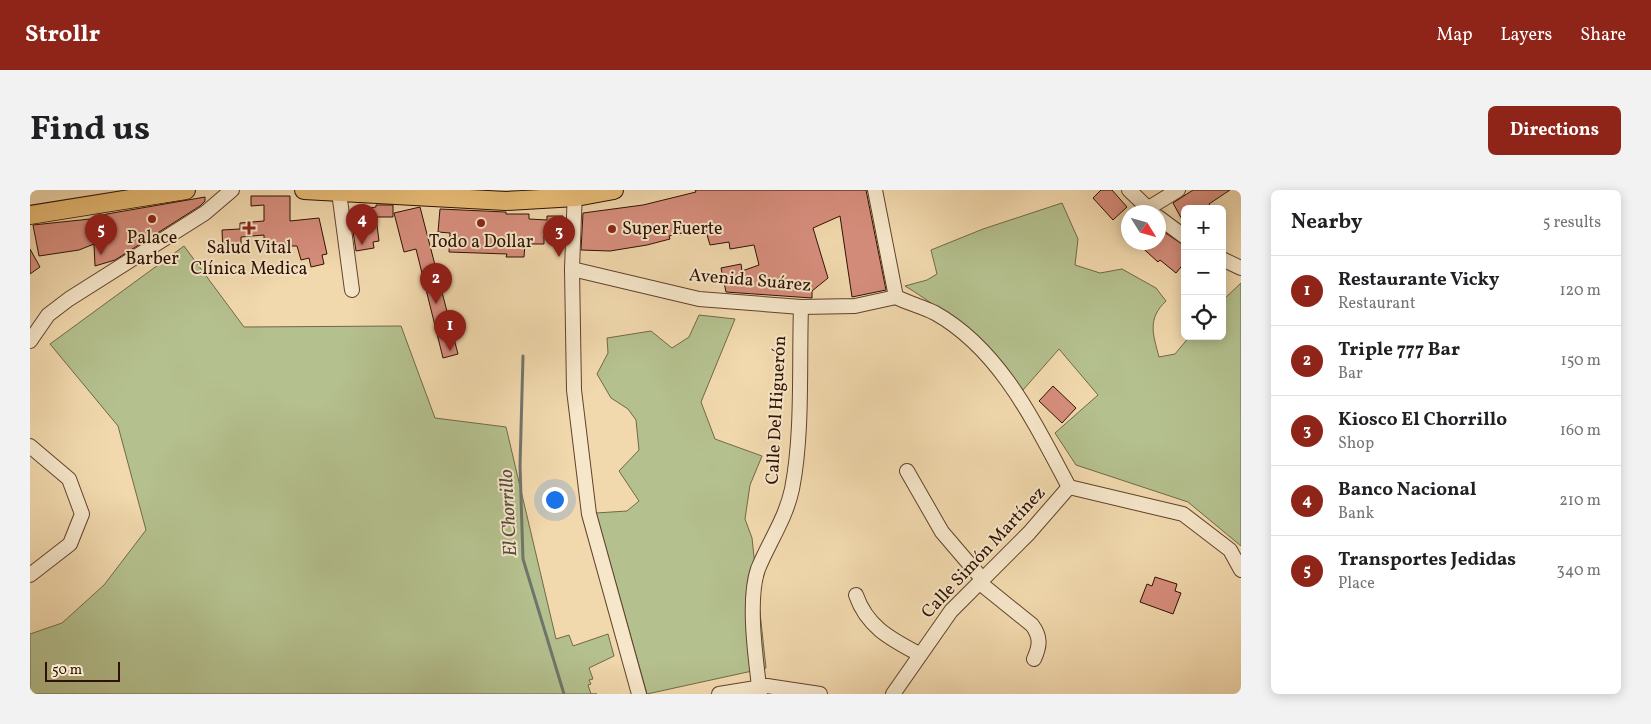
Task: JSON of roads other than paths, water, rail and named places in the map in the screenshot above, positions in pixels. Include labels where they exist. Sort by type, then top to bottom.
[{"type":"main road","points":[[30,215],[186,190]]},
{"type":"main road","points":[[304,190],[506,201],[614,190]]},
{"type":"street","points":[[30,340],[48,315],[69,299],[205,213],[232,190]]},
{"type":"street","points":[[875,190],[896,297],[935,313],[991,359],[1030,415],[1070,487],[1183,514],[1230,550],[1241,570]]},
{"type":"street","points":[[1129,190],[1144,205]]},
{"type":"street","points":[[1158,205],[1178,190]]},
{"type":"street","points":[[338,192],[352,290]]},
{"type":"street","points":[[576,194],[572,269],[574,390],[589,514],[639,694]]},
{"type":"street","points":[[1166,223],[1181,234]]},
{"type":"street","points":[[1226,261],[1241,268]]},
{"type":"street","name":"Avenida Suárez","points":[[572,269],[699,299],[801,307],[854,306],[896,297]]},
{"type":"street","name":"Calle Del Higuerón","points":[[759,691],[754,623],[755,582],[758,569],[783,518],[792,488],[796,462],[801,307]]},
{"type":"street","points":[[30,446],[69,479],[82,514],[70,544],[30,574]]},
{"type":"street","points":[[907,471],[942,532],[982,581],[1032,625],[1038,633],[1040,642],[1034,659]]},
{"type":"street","name":"Calle Simón Martínez","points":[[893,694],[919,654],[951,611],[982,581],[1070,487]]},
{"type":"street","points":[[856,595],[865,615],[877,629],[895,642],[919,654]]},
{"type":"street","points":[[719,694],[759,691],[767,686],[820,694]]},
{"type":"waterway","name":"El Chorrillo","points":[[523,356],[520,466],[523,559],[564,694]]},
{"type":"place","name":"Palace Barber","points":[[152,219]]},
{"type":"place","name":"Todo a Dollar","points":[[481,223]]},
{"type":"place","name":"Salud Vital Clínica Medica","points":[[249,228]]},
{"type":"place","name":"Super Fuerte","points":[[612,229]]},
{"type":"place","name":"Banco Nacional","points":[[362,245]]},
{"type":"place","name":"Transportes Jedidas","points":[[101,255]]},
{"type":"place","name":"Kiosco El Chorrillo","points":[[559,257]]},
{"type":"place","name":"Triple 777 Bar","points":[[436,304]]},
{"type":"place","name":"Restaurante Vicky","points":[[450,351]]}]
